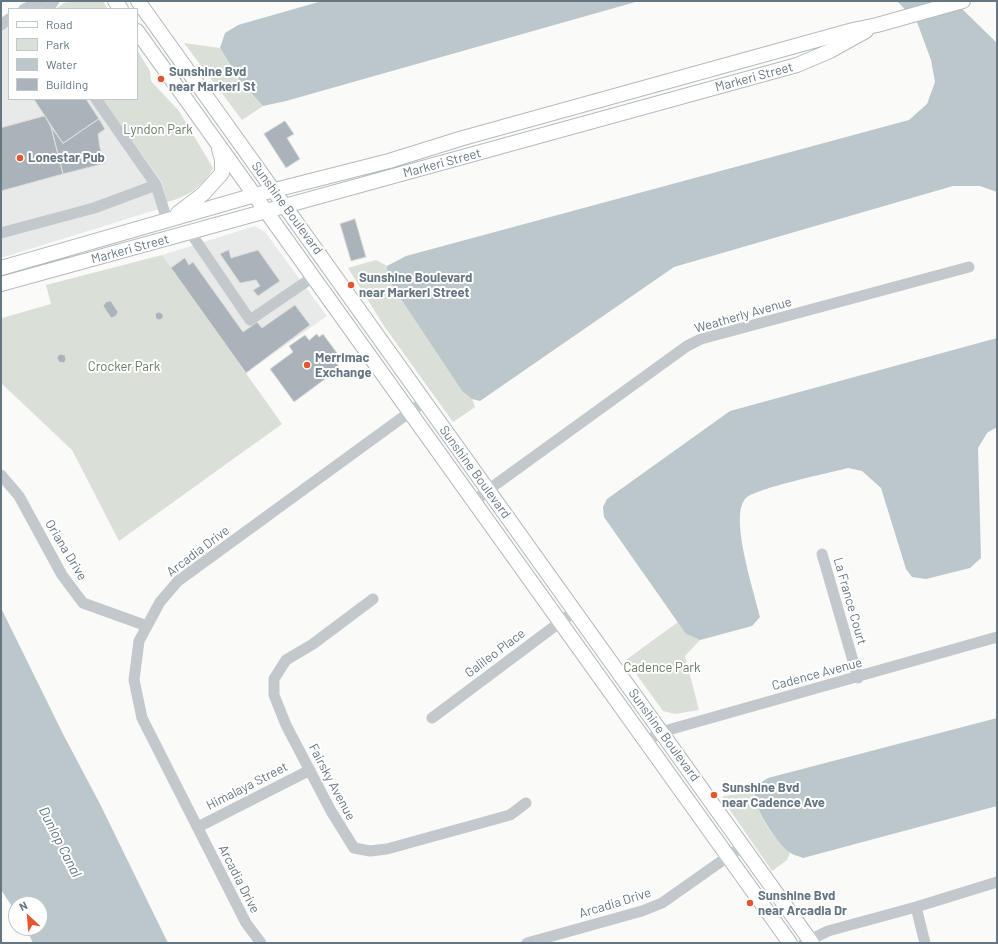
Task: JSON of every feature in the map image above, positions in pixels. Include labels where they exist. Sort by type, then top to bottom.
[{"type":"main road","name":"Sunshine Boulevard","points":[[138,1],[575,611],[742,846],[808,942]]},
{"type":"main road","name":"Markeri Street","points":[[1,284],[797,65],[828,45],[855,33],[877,25],[963,1]]},
{"type":"main road","name":"Sunshine Boulevard","points":[[138,32],[790,943]]},
{"type":"main road","name":"Markeri Street","points":[[1,268],[255,195],[389,161],[537,118],[828,45]]},
{"type":"main road","points":[[537,118],[542,136]]},
{"type":"main road","points":[[167,220],[203,194],[222,173],[222,160],[217,144]]},
{"type":"street","points":[[29,8],[44,1]]},
{"type":"street","points":[[97,100],[156,185],[167,220]]},
{"type":"street","points":[[1,233],[94,208],[156,185]]},
{"type":"street","points":[[190,232],[250,320],[313,277]]},
{"type":"street","points":[[1,278],[58,262],[85,261]]},
{"type":"street","name":"Weatherly Avenue","points":[[474,502],[488,490],[687,346],[701,339],[969,267]]},
{"type":"street","name":"Arcadia Drive","points":[[261,943],[246,923],[142,718],[134,680],[139,641],[160,602],[178,581],[410,414],[425,401]]},
{"type":"street","name":"Oriana Drive","points":[[1,476],[19,496],[62,575],[83,603],[147,626]]},
{"type":"street","name":"La France Court","points":[[822,554],[858,678]]},
{"type":"street","name":"Fairsky Avenue","points":[[373,599],[313,644],[286,660],[274,679],[274,695],[286,725],[345,835],[354,848],[370,851],[387,849],[510,815],[526,803]]},
{"type":"street","name":"Galileo Place","points":[[432,718],[575,611]]},
{"type":"street","name":"Cadence Avenue","points":[[646,742],[661,732],[858,678],[997,637]]},
{"type":"street","name":"Himalaya Street","points":[[198,827],[310,770]]},
{"type":"street","name":"Arcadia Drive","points":[[527,943],[642,911],[662,903],[742,846]]},
{"type":"street","points":[[808,942],[828,931],[916,907],[997,882]]},
{"type":"street","points":[[916,907],[925,943]]},
{"type":"shaded area","points":[[8,14],[8,100],[103,100],[162,182],[167,202],[159,209],[1,258],[1,19]]},
{"type":"shaded area","points":[[255,226],[265,232],[327,316],[246,373],[162,255]]},
{"type":"green space","points":[[73,1],[103,1],[107,8],[56,8],[64,3]]},
{"type":"green space","points":[[184,43],[220,48],[238,80],[263,106],[242,120]]},
{"type":"green space","name":"Lyndon Park","points":[[138,52],[150,71],[151,81],[179,111],[213,168],[204,181],[194,190],[188,194],[167,202],[162,182],[103,100],[138,100]]},
{"type":"green space","name":"Crocker Park","points":[[162,255],[282,424],[119,541],[72,450],[1,383],[1,315],[2,318],[51,304],[46,285]]},
{"type":"green space","points":[[376,260],[387,266],[387,278],[462,391],[472,399],[475,407],[453,422],[384,326],[348,268]]},
{"type":"green space","name":"Cadence Park","points":[[678,622],[686,634],[700,640],[685,656],[699,710],[675,714],[663,711],[626,660]]},
{"type":"green space","points":[[755,793],[758,809],[762,818],[778,841],[790,853],[787,860],[772,871],[723,800],[723,796]]},
{"type":"water","points":[[322,1],[639,1],[286,101],[263,106],[239,80],[220,48],[225,33],[238,25]]},
{"type":"water","points":[[897,1],[957,1],[957,4],[997,43],[997,192],[980,186],[953,186],[674,267],[480,401],[472,399],[462,391],[387,278],[387,266],[406,256],[909,120],[927,104],[935,82],[931,60],[917,22]]},
{"type":"water","points":[[997,338],[997,427],[987,433],[978,448],[981,558],[970,568],[926,579],[912,577],[906,569],[881,488],[862,471],[848,468],[794,481],[753,494],[746,498],[741,507],[741,537],[744,555],[760,617],[752,626],[700,640],[686,634],[604,517],[603,507],[607,499],[730,411]]},
{"type":"water","name":"Dunlop Canal","points":[[1,608],[168,943],[33,943],[30,936],[48,936],[48,896],[8,896],[8,900],[1,890]]},
{"type":"water","points":[[997,718],[997,806],[803,858],[791,853],[779,842],[767,825],[755,800],[757,789],[760,784],[768,778]]},
{"type":"building","points":[[35,100],[87,100],[99,119],[63,143]]},
{"type":"building","points":[[45,116],[51,127],[63,174],[1,191],[1,128]]},
{"type":"building","points":[[99,119],[105,129],[98,134],[100,148],[106,163],[63,174],[51,127],[63,143]]},
{"type":"building","points":[[285,121],[294,134],[287,138],[300,159],[286,168],[264,134]]},
{"type":"building","points":[[355,219],[366,257],[351,261],[340,224]]},
{"type":"building","points":[[229,250],[231,258],[258,250],[280,281],[258,296],[253,290],[260,286],[256,280],[240,283],[220,254]]},
{"type":"building","points":[[185,258],[189,265],[193,262],[243,332],[257,322],[262,328],[295,305],[310,325],[246,373],[171,268]]},
{"type":"building","points":[[111,301],[118,312],[116,316],[111,318],[103,306],[106,302]]},
{"type":"building","points":[[159,312],[163,314],[163,318],[160,320],[156,319],[155,314]]},
{"type":"building","name":"Merrimac Exchange","points":[[317,334],[319,337],[323,334],[340,357],[335,361],[340,368],[294,402],[270,369],[293,352],[289,346],[305,335],[309,340]]},
{"type":"building","points":[[60,354],[65,355],[66,360],[64,363],[59,362],[57,358]]},
{"type":"place","name":"Sunshine Bvd near Markeri St","points":[[161,79]]},
{"type":"place","name":"Lonestar Pub","points":[[20,158]]},
{"type":"place","name":"Sunshine Boulevard near Markeri Street","points":[[351,285]]},
{"type":"place","name":"Merrimac Exchange","points":[[307,365]]},
{"type":"place","name":"Sunshine Bvd near Cadence Ave","points":[[714,795]]},
{"type":"place","name":"Sunshine Bvd near Arcadia Dr","points":[[750,903]]}]
